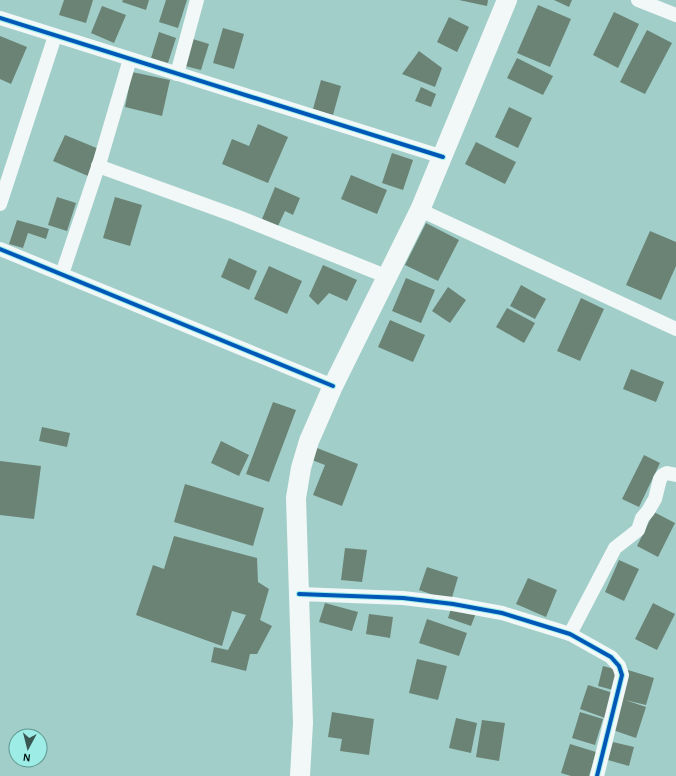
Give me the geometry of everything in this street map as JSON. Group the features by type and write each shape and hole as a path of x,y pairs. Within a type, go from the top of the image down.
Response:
{"main road":[{"path":"300,776 303,723 296,498 301,468 310,441 333,386 420,210 507,0"}],"street":[{"path":"177,74 197,0"},
{"path":"638,0 676,15"},
{"path":"0,18 443,157"},
{"path":"0,204 55,36"},
{"path":"62,274 100,161 130,59"},
{"path":"98,166 236,216 388,277"},
{"path":"420,210 676,329"},
{"path":"0,249 333,386"},
{"path":"570,634 615,548 638,530 642,518 655,499 660,479 663,475 676,475"},
{"path":"298,594 403,598 453,604 502,613 570,634 610,657 619,666 622,675 597,776"}],"building":[{"path":"64,0 93,0 86,23 59,15"},
{"path":"123,0 149,0 146,10 122,2"},
{"path":"166,0 187,0 178,28 159,22"},
{"path":"459,0 488,0 487,6"},
{"path":"554,0 572,0 569,7"},
{"path":"538,5 571,19 550,67 517,53"},
{"path":"102,6 126,15 114,43 91,33"},
{"path":"614,12 639,24 618,68 593,55"},
{"path":"449,17 469,27 457,52 437,42"},
{"path":"223,28 244,34 234,69 213,63"},
{"path":"647,30 672,43 645,94 620,82"},
{"path":"159,32 176,38 168,63 151,58"},
{"path":"0,36 27,47 11,84 0,79"},
{"path":"193,39 209,44 201,70 185,66"},
{"path":"419,51 442,68 435,87 402,74"},
{"path":"517,58 553,76 543,95 507,78"},
{"path":"132,72 170,80 162,116 125,107"},
{"path":"321,80 341,86 333,115 313,109"},
{"path":"421,87 436,94 431,107 415,101"},
{"path":"509,107 532,118 518,148 495,137"},
{"path":"258,124 288,137 268,183 222,164 232,139 249,146"},
{"path":"65,135 99,149 88,176 53,161"},
{"path":"476,142 516,162 505,184 465,164"},
{"path":"392,153 413,160 403,190 382,183"},
{"path":"351,175 387,190 377,214 341,199"},
{"path":"275,187 300,198 293,215 285,211 278,226 262,219"},
{"path":"57,197 76,203 67,231 48,225"},
{"path":"115,197 142,205 130,246 103,238"},
{"path":"17,220 49,229 46,239 28,233 23,248 9,244"},
{"path":"426,223 459,240 438,281 405,265"},
{"path":"650,231 676,242 676,266 661,300 626,285"},
{"path":"229,258 257,271 249,290 221,277"},
{"path":"323,265 357,280 347,301 329,293 318,305 309,296"},
{"path":"269,266 302,281 287,314 254,299"},
{"path":"406,278 435,290 421,323 392,311"},
{"path":"521,285 546,299 535,319 510,306"},
{"path":"448,287 466,300 450,323 432,311"},
{"path":"581,298 604,309 580,361 557,351"},
{"path":"507,308 535,323 524,343 496,327"},
{"path":"390,320 425,335 413,362 378,347"},
{"path":"631,369 664,382 656,402 623,389"},
{"path":"273,402 296,410 269,482 246,474"},
{"path":"42,427 70,433 67,447 39,441"},
{"path":"221,441 249,455 239,476 211,463"},
{"path":"317,448 358,464 342,506 313,495 325,465 312,460"},
{"path":"644,455 660,463 639,507 622,499"},
{"path":"0,461 41,466 34,519 0,515"},
{"path":"185,484 264,508 253,546 174,522"},
{"path":"654,512 675,523 658,557 637,546"},
{"path":"174,536 257,558 258,582 269,589 260,620 272,626 257,654 250,654 246,671 211,662 214,647 228,650 246,615 232,611 222,646 136,615 153,565 164,569"},
{"path":"345,548 367,550 362,582 341,580"},
{"path":"619,560 639,569 624,601 605,592"},
{"path":"427,567 458,577 451,601 419,590"},
{"path":"528,578 557,590 546,617 516,604"},
{"path":"325,603 358,612 352,631 319,622"},
{"path":"653,603 675,614 657,650 635,639"},
{"path":"452,606 478,608 471,626 448,618"},
{"path":"369,614 393,617 390,638 366,634"},
{"path":"427,619 467,633 459,656 419,643"},
{"path":"417,659 447,666 438,700 409,693"},
{"path":"603,666 618,670 613,690 598,686"},
{"path":"628,670 654,678 646,705 625,700 646,707 636,738 610,729"},
{"path":"588,685 613,693 605,718 580,709"},
{"path":"332,712 374,719 369,755 340,751 342,739 328,737"},
{"path":"580,712 603,719 595,745 572,738"},
{"path":"456,718 477,723 471,753 449,748"},
{"path":"482,720 505,723 499,761 476,757"},
{"path":"613,742 634,747 629,766 608,760"},
{"path":"570,744 596,752 589,776 571,776 561,773"}],"cycle path":[{"path":"0,18 443,157"},
{"path":"0,249 333,386"},
{"path":"299,594 403,598 453,604 502,613 570,634 611,657 619,666 622,675 597,776"}]}
